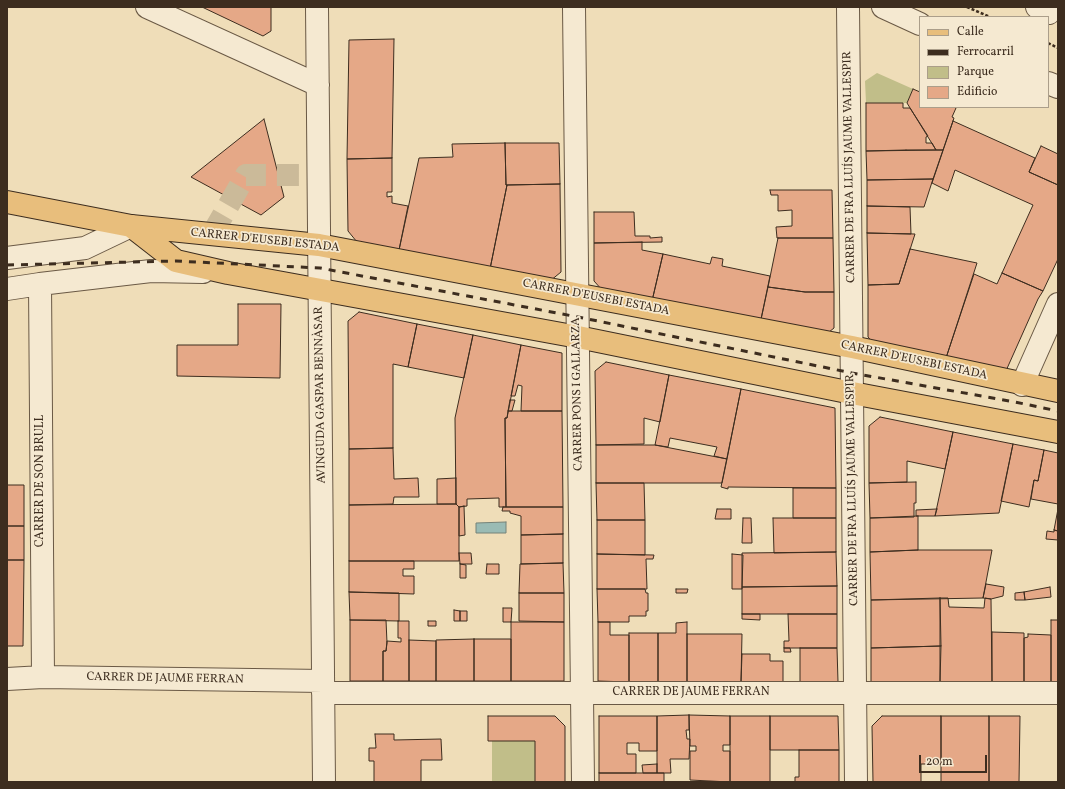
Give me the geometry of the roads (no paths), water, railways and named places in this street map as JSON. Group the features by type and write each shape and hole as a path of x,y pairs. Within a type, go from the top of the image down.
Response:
{"main road":[{"name":"CARRER D'EUSEBI ESTADA","path":"7,202 131,226 319,245 852,347 1058,392"},
{"name":"CARRER D'EUSEBI ESTADA","path":"131,226 176,261 578,337 852,393 1058,432"}],"street":[{"path":"147,7 318,85"},
{"name":"AVINGUDA GASPAR BENNÀSAR","path":"317,7 324,782"},
{"name":"CARRER PONS I GALLARZA","path":"574,7 583,782"},
{"name":"CARRER DE FRA LLUÍS JAUME VALLESPIR","path":"848,7 856,782"},
{"path":"883,7 919,24"},
{"path":"7,258 85,248 131,226"},
{"name":"CARRER D'EUSEBI ESTADA","path":"7,289 151,271 228,272"},
{"name":"CARRER DE SON BRULL","path":"40,284 43,678"},
{"path":"1022,385 1058,304"},
{"name":"CARRER DE JAUME FERRAN","path":"7,679 43,678 323,687 582,693 1058,693"}],"water":[{"path":"506,522 506,533 476,533 476,523"}],"tunnel":[{"path":"212,234 246,175 319,175"}],"railway":[{"path":"7,265 176,261 320,268 578,317 852,373 1058,411"}]}
